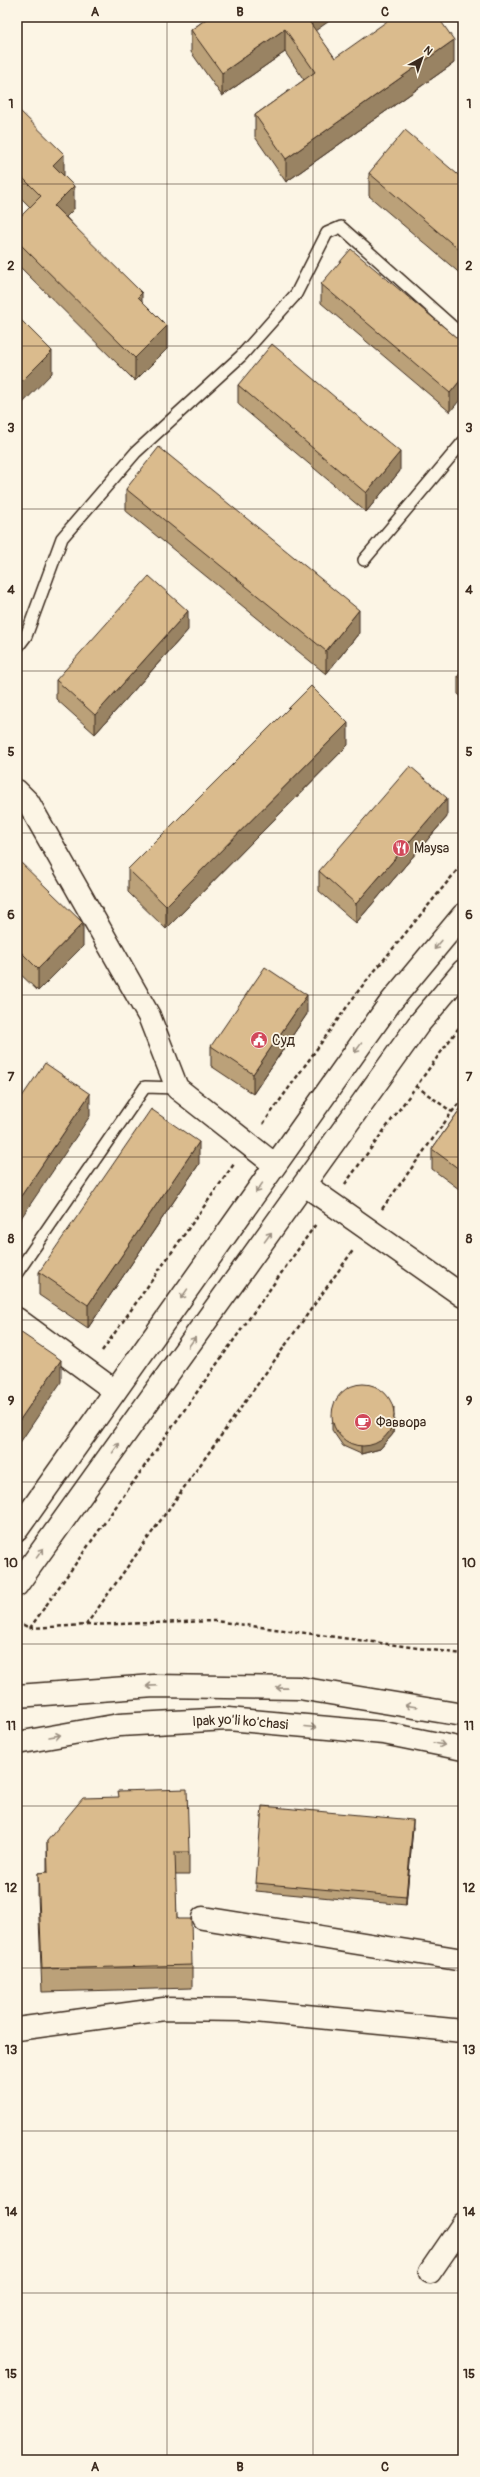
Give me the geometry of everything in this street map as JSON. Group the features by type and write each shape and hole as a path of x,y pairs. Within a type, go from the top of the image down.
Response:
{"street":[{"path":"17,791 28,802 149,1016 177,1088 275,1165"},
{"path":"17,1530 390,1003 463,915"},
{"path":"17,1585 418,1026 463,972"},
{"path":"305,1185 463,1296"},
{"path":"17,1319 115,1391"},
{"path":"17,1696 154,1686 299,1688 463,1715"},
{"name":"Ipak yo'li ko'chasi","path":"17,1743 119,1726 228,1719 384,1733 463,1749"},
{"path":"203,1918 463,1960"},
{"path":"17,2029 164,2009 244,2010 463,2031"},
{"path":"430,2272 463,2224"}],"lane":[{"path":"17,648 26,636 62,538 136,452 241,356 296,294 327,233 341,227 463,336"},
{"path":"364,560 463,442"},
{"path":"17,1273 145,1087 177,1088"}],"path":[{"path":"88,1370 358,990 463,863"},
{"path":"30,1628 331,1203 463,1022"},
{"path":"416,1086 452,1112"},
{"path":"86,1625 463,1097"},
{"path":"17,1622 30,1628 215,1621 463,1654"}],"building":[{"path":"209,17 306,17 335,58 393,17 438,17 454,40 286,159 255,115 315,72 285,29 222,73 191,30"},
{"path":"17,108 64,154 53,165 74,186 54,206 142,293 138,297 167,326 135,358 17,241 17,220 41,196 17,172"},
{"path":"405,130 463,179 463,253 369,173"},
{"path":"351,249 463,343 463,377 450,393 321,284"},
{"path":"17,316 52,351 17,386"},
{"path":"272,344 400,452 366,493 238,385"},
{"path":"159,447 359,610 326,651 126,489"},
{"path":"149,576 188,611 95,715 56,680"},
{"path":"463,670 463,680 458,676"},
{"path":"311,686 348,723 166,906 128,869"},
{"path":"410,766 447,798 356,904 319,871"},
{"path":"17,859 83,923 38,969 17,948"},
{"name":"Суд","path":"265,967 307,995 253,1074 211,1046"},
{"path":"45,1063 90,1094 17,1202 17,1104"},
{"path":"463,1105 463,1172 432,1149"},
{"path":"151,1109 199,1142 88,1305 39,1272"},
{"path":"17,1330 61,1360 17,1424"},
{"name":"Фаввора","path":"363,1384 380,1389 385,1393 389,1398 394,1415 389,1432 385,1437 380,1441 363,1446 346,1441 341,1437 337,1432 332,1415 337,1398 341,1393 346,1389"},
{"path":"187,1789 189,1852 175,1852 177,1919 191,1919 192,1965 42,1969 38,1873 48,1872 47,1841 83,1798 119,1797 118,1791"},
{"path":"262,1806 413,1820 406,1897 256,1883"}],"place":[{"name":"Maysa","path":"401,848"},
{"name":"Суд","path":"259,1040"},
{"name":"Фаввора","path":"363,1422"}]}
